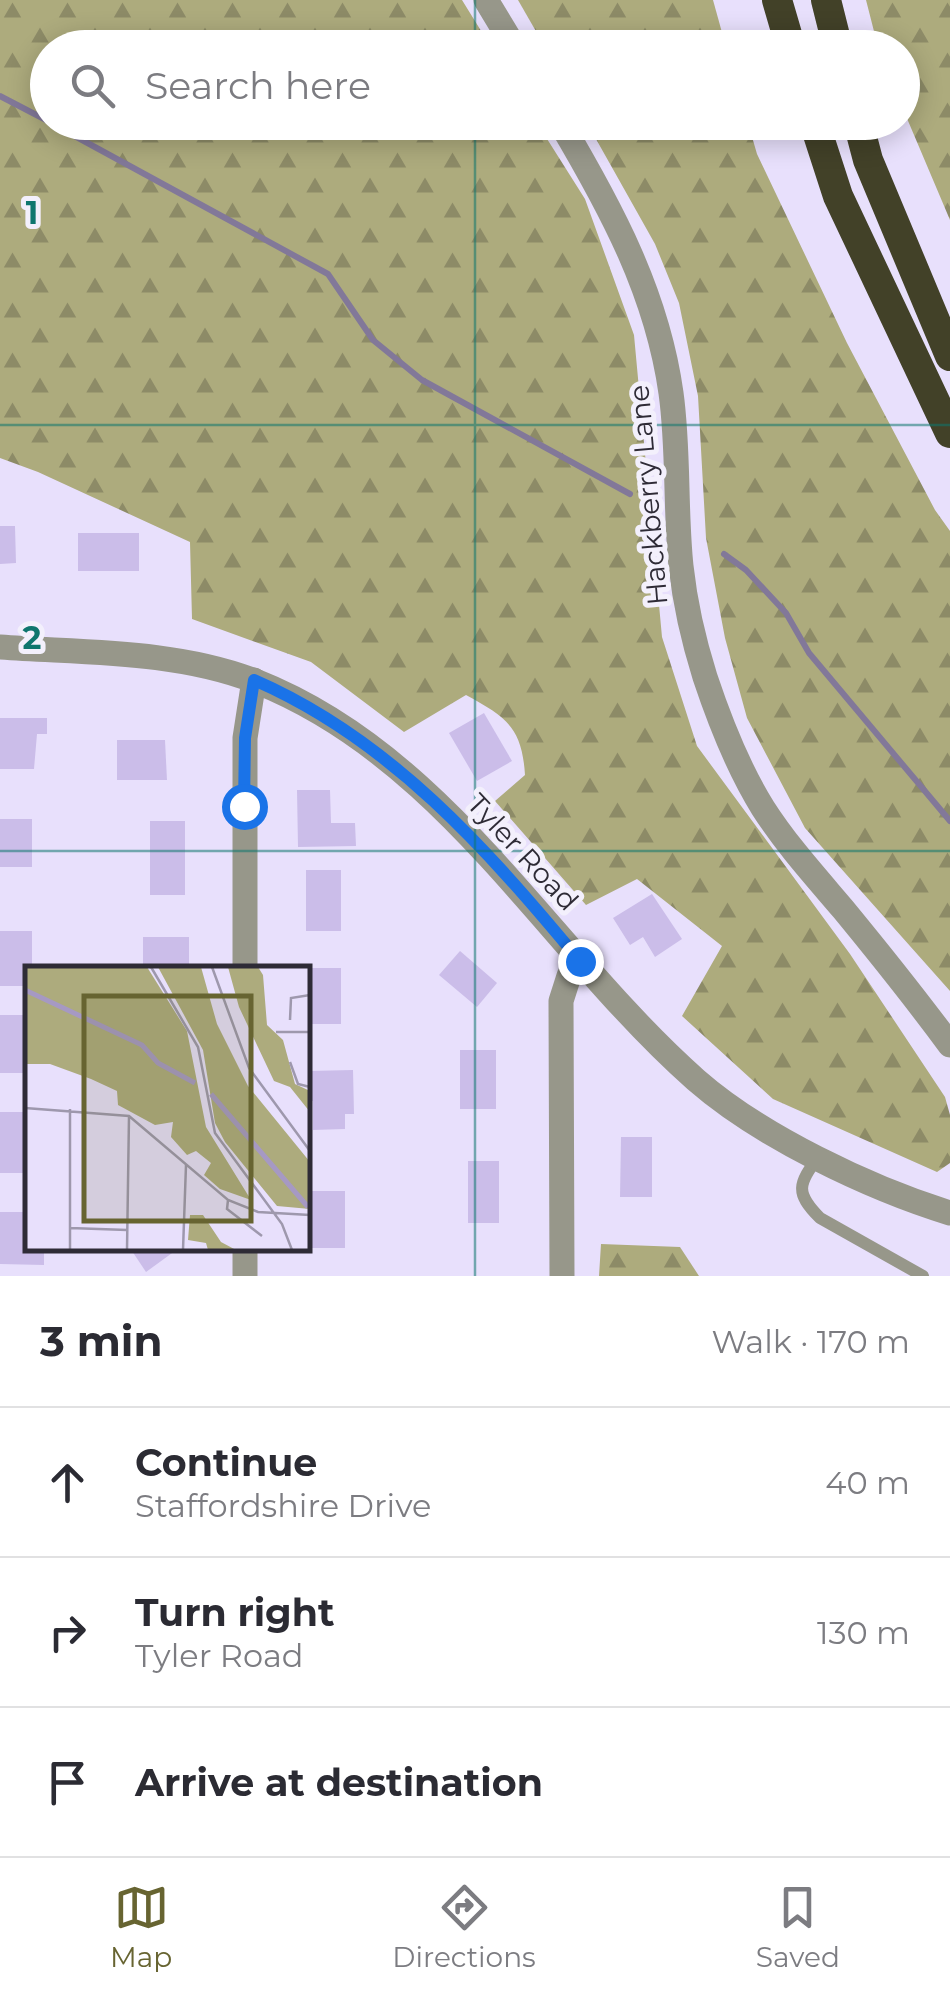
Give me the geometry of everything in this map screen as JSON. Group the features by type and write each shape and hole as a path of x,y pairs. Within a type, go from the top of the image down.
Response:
{"highway":[{"path":"777,0 785,30"},
{"path":"826,0 834,30"},
{"path":"820,140 838,196 950,433"},
{"path":"863,140 950,356"}],"street":[{"path":"486,0 504,30"},
{"name":"Hackberry Lane","path":"570,140 635,262 661,341 675,432 683,581 704,674 730,744 764,809 791,847 910,991 950,1046"},
{"name":"Tyler Road","path":"0,647 186,662 254,680 332,719 415,782 636,1022 700,1084 744,1115 818,1157 909,1200 949,1213"},
{"path":"245,966 245,738 254,680"},
{"path":"562,1276 561,1001 569,976 580,961"},
{"path":"245,1251 246,1276"}],"lane":[{"path":"818,1157 802,1180 801,1189 812,1210 923,1276"}],"green space":[{"path":"0,0 462,0 481,30 30,30 30,140 548,140 585,199 634,335 662,637 697,746 850,954 945,1097 950,1115 950,1163 937,1172 773,1099 682,1016 722,946 637,879 586,905 495,801 525,775 516,734 492,710 466,695 404,732 311,662 192,619 190,542 0,458"},
{"path":"518,0 713,0 721,30 535,30"},
{"path":"866,0 950,0 950,220 916,140 920,140 920,30 874,30"},
{"path":"597,140 753,140 847,343 935,510 950,531 950,991 805,828 747,718 725,638 706,538 698,396 679,303 655,244"},
{"path":"601,1244 680,1247 699,1276 599,1276"}],"building":[{"path":"0,526 15,526 16,563 0,564"},
{"path":"78,533 139,533 139,571 78,571"},
{"path":"484,713 512,761 477,781 449,733"},
{"path":"0,718 47,718 47,734 37,734 34,769 0,769"},
{"path":"117,740 165,740 167,780 117,780"},
{"path":"297,790 330,790 331,823 355,823 356,846 298,847"},
{"path":"0,819 32,819 32,867 0,867"},
{"path":"150,821 185,821 185,895 150,895"},
{"path":"306,870 341,870 341,931 306,931"},
{"path":"652,894 682,939 655,957 643,937 630,945 613,918"},
{"path":"0,931 32,931 32,966 25,966 25,986 0,986"},
{"path":"143,937 189,937 189,966 143,966"},
{"path":"460,951 497,983 477,1007 439,975"},
{"path":"310,968 341,968 341,1024 310,1024"},
{"path":"0,1015 23,1015 25,1073 0,1073"},
{"path":"460,1050 496,1050 496,1109 460,1109"},
{"path":"353,1070 354,1114 345,1114 345,1129 313,1130 310,1071"},
{"path":"0,1112 25,1112 25,1173 0,1173"},
{"path":"621,1137 652,1137 652,1197 620,1197"},
{"path":"468,1161 499,1161 499,1223 468,1223"},
{"path":"310,1191 345,1191 345,1248 310,1248"},
{"path":"0,1212 23,1212 25,1251 44,1251 44,1265 0,1264"},
{"path":"132,1251 175,1251 146,1272"}],"waterway":[{"path":"0,96 30,112"},
{"path":"82,140 328,274 373,340 422,380 630,494"},
{"path":"724,554 746,570 786,613 809,653 950,821"}],"route":[{"path":"244,806 245,738 254,680 332,719 415,782 580,961"}]}
